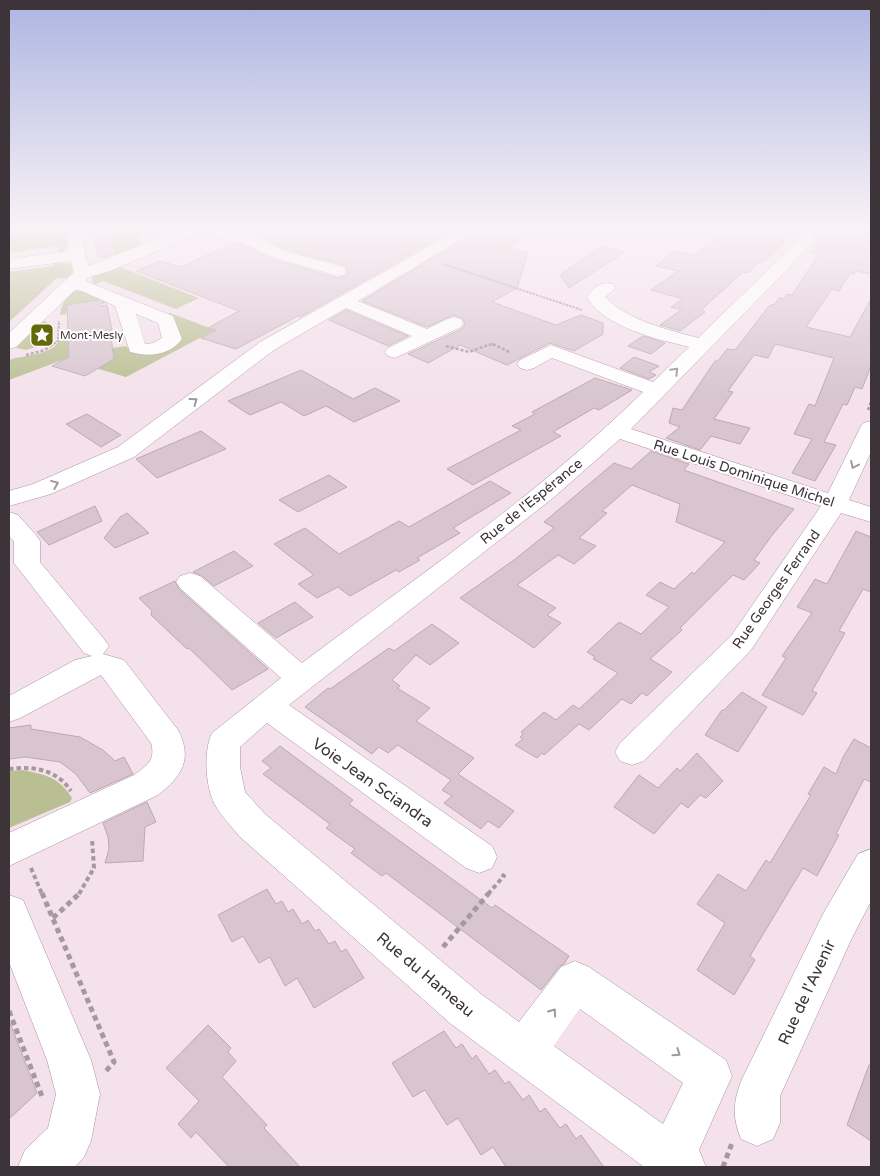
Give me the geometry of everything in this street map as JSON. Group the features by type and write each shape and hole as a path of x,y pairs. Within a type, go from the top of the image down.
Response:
{"street":[{"path":"9,343 71,285"},
{"path":"85,285 123,303"},
{"path":"9,499 70,478 126,452 267,346 372,285"},
{"name":"Rue de l'Espérance","path":"224,742 266,706 544,493 616,431 762,285"},
{"path":"607,288 598,293 596,298 610,313 625,320 701,345"},
{"path":"343,301 426,337"},
{"path":"395,352 454,323"},
{"path":"530,363 551,351 656,390"},
{"name":"Rue Georges Ferrand","path":"632,752 741,643 836,502 871,428"},
{"name":"Rue Louis Dominique Michel","path":"616,431 871,515"},
{"path":"9,520 27,541 28,564 94,646"},
{"path":"190,582 301,679"},
{"path":"9,710 86,668 102,664 113,668 166,739 170,750 170,759 158,776 146,785 19,857"},
{"name":"Voie Jean Sciandra","path":"266,706 479,857"},
{"name":"Rue du Hameau","path":"224,742 223,768 229,798 252,825 466,1009 677,1162"},
{"name":"Rue de l'Avenir","path":"743,1129 837,927 871,865"},
{"path":"9,913 69,1060 78,1094 55,1154"},
{"path":"524,1051 575,981 710,1076 677,1162"}],"path":[{"path":"507,285 588,312"},
{"path":"426,337 468,354 475,353 492,344 530,363"},
{"path":"9,769 35,768 55,772 68,784 72,793"},
{"path":"19,857 53,918 81,892 94,868 90,832"},
{"path":"422,972 504,876 479,857"},
{"path":"9,1011 44,1102"},
{"path":"723,1167 732,1143 743,1129"}],"green space":[{"path":"9,285 49,285 9,322"},
{"path":"113,285 165,285 199,298 176,309"},
{"path":"82,290 113,302 101,304 100,300 68,305 66,314 60,315 66,298 73,292"},
{"path":"170,313 215,330 126,377 65,359 9,380 9,360 48,350 59,341 62,334 68,333 68,336 71,336 86,352 126,346 132,352 177,342 165,315"},
{"path":"46,321 48,324 48,341 45,344 26,350 16,348 41,322"},
{"path":"23,770 57,781 72,798 70,802 9,828 9,771"}],"building":[{"path":"172,285 356,285 300,317 298,316 236,349 201,338 216,330 208,328 239,311"},
{"path":"389,285 518,285 517,288 492,302 556,325 581,315 603,323 603,334 574,351 550,343 507,365 460,345 428,363 408,354 462,329 465,324 463,318 453,315 427,327 362,301"},
{"path":"658,285 729,285 702,309 705,312 680,331 660,325 681,310 671,307 683,299 651,290"},
{"path":"799,285 843,285 839,291 832,289 806,327 850,337 871,299 871,366 862,389 855,387 847,405 843,404 824,442 836,445 815,481 792,473 812,439 794,434 809,404 815,406 834,358 775,344 768,358 754,355 728,391 733,392 714,419 750,428 740,444 711,436 700,450 666,438 680,427 669,423 673,408 682,410 715,361 718,361 727,349 735,350 769,306 775,304 779,298 783,299 787,294 792,295"},
{"path":"98,300 101,306 107,305 112,330 110,330 114,359 85,376 52,366 69,357 67,305"},
{"path":"346,310 408,336 388,346 329,320"},
{"path":"643,336 665,343 651,354 628,346"},
{"path":"634,357 659,366 649,372 656,375 649,379 620,368"},
{"path":"301,370 353,399 375,388 400,401 354,422 326,406 304,416 281,402 250,415 228,401"},
{"path":"595,378 632,390 599,410 594,408 553,432 561,436 473,485 447,469 521,430 512,426 535,414 532,412"},
{"path":"87,414 121,435 101,447 66,424"},
{"path":"201,431 226,449 157,478 136,459"},
{"path":"651,451 689,464 684,470 794,509 754,560 760,563 744,580 733,575 680,628 682,630 650,659 672,672 647,696 642,693 631,704 622,699 589,730 579,724 544,755 542,753 537,758 515,745 523,739 520,737 523,734 521,732 544,712 556,720 573,705 579,709 618,673 593,659 595,657 587,652 619,622 641,634 669,607 646,595 660,582 674,589 692,572 694,574 725,542 676,522 680,504 632,485 602,511 607,513 579,538 596,546 574,564 558,555 517,585 556,608 547,615 561,623 534,648 460,598 514,560 554,528 544,522 614,463 631,469"},
{"path":"329,475 347,487 298,512 279,500"},
{"path":"490,481 511,493 453,528 460,533 417,558 420,560 399,572 396,570 350,596 338,587 317,598 298,584 314,575 274,544 305,528 339,554 399,521 409,527"},
{"path":"95,506 102,521 49,545 37,532"},
{"path":"127,513 149,533 115,548 104,538 120,517"},
{"path":"856,531 871,537 871,592 863,589 839,631 845,633 812,691 817,693 803,715 762,695 786,658 782,656 812,613 797,607 815,579 827,584"},
{"path":"234,551 253,566 214,586 201,575 193,572"},
{"path":"175,581 179,589 268,669 232,690 189,648 187,649 151,615 152,611 139,598"},
{"path":"295,602 313,617 276,638 258,623"},
{"path":"432,624 459,643 430,665 416,655 392,680 400,686 397,688 430,708 416,721 474,758 458,774 514,811 499,828 488,821 481,829 444,803 452,796 442,790 451,780 398,745 388,753 379,747 372,754 305,707 328,688 330,689 389,648 394,651"},
{"path":"742,692 767,707 738,752 705,735 722,710"},
{"path":"31,725 31,729 80,737 103,750 115,761 124,757 133,774 90,793 76,774 60,762 25,757 9,759 9,728"},
{"path":"854,739 871,748 871,782 864,779 836,834 839,835 817,876 803,868 750,956 755,960 734,995 697,970 725,923 697,904 718,874 746,891 766,860 770,863 811,795 808,794 824,767 836,774 843,757"},
{"path":"280,746 353,800 349,804 492,908 495,905 569,956 564,964 560,966 541,990 386,873 382,876 351,853 355,849 326,828 330,824 263,774 271,768 262,761"},
{"path":"697,753 723,781 706,798 700,795 688,808 681,803 654,834 614,807 639,775 658,788 677,768 680,771"},
{"path":"147,802 156,822 145,827 143,861 105,863 109,849 108,837 103,823"},
{"path":"267,889 276,904 282,901 288,912 293,909 302,924 308,920 315,931 319,929 329,944 335,941 341,952 346,949 364,978 314,1008 297,978 285,986 270,957 259,963 243,936 232,942 218,915"},
{"path":"9,1024 37,1093 9,1119"},
{"path":"208,1025 231,1048 228,1052 236,1061 222,1077 267,1125 264,1128 300,1167 229,1167 196,1132 191,1138 178,1124 199,1101 166,1068"},
{"path":"444,1031 456,1048 462,1044 472,1059 476,1055 489,1074 495,1070 505,1084 509,1081 523,1100 529,1095 540,1112 545,1108 560,1128 566,1124 576,1139 581,1135 604,1167 506,1167 493,1147 481,1155 458,1118 447,1125 425,1090 413,1097 392,1063"},
{"path":"869,1065 871,1065 871,1141 847,1125"}],"place":[{"name":"Mont-Mesly","path":"42,335"}]}
